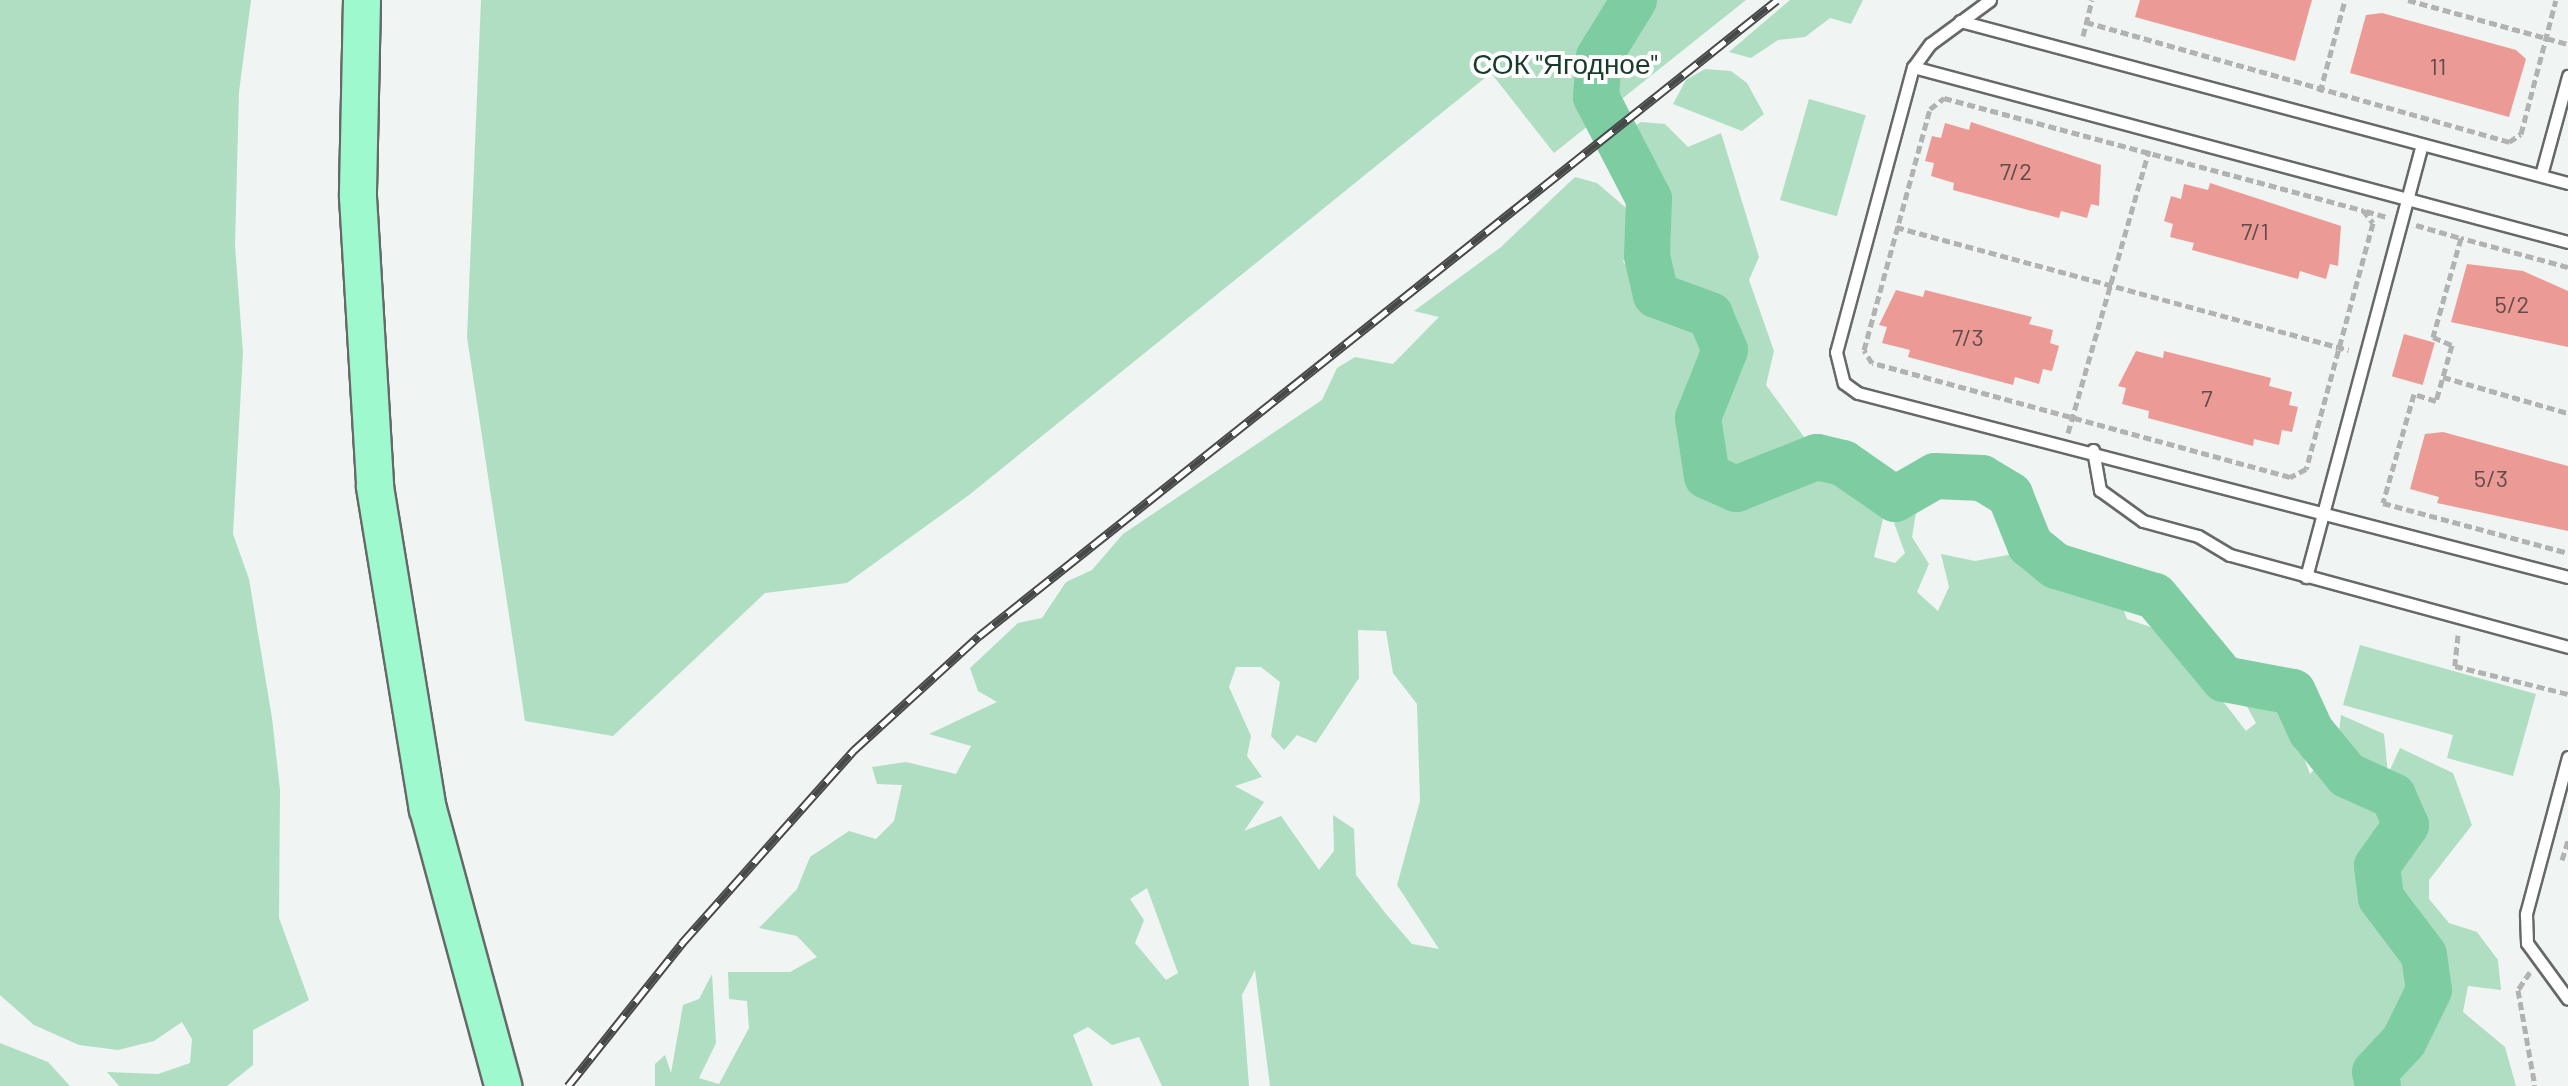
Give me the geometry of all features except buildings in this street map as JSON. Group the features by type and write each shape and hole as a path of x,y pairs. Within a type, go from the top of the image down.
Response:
{"main road":[{"path":"362,0 358,213 375,487 428,809 503,1086"}],"lane":[{"path":"1990,0 1960,21 1913,67 1836,352 1844,383 1858,393 2093,450 2568,577"},
{"path":"1960,21 2568,183"},
{"path":"1913,67 2408,196 2568,242"},
{"path":"2541,175 2568,76"},
{"path":"2306,577 2422,145"},
{"path":"2093,450 2100,490 2121,511 2306,577 2568,647"},
{"path":"2568,757 2526,914 2527,943 2568,999"},
{"path":"2555,979 2568,983"}],"path":[{"path":"2092,0 2086,22 2509,142 2521,134 2556,0"},
{"path":"2314,116 2345,0"},
{"path":"2408,0 2568,44"},
{"path":"1944,98 2363,210 2373,223 2306,469 2290,477 1872,363 1864,350 1897,227 1930,109 1944,98"},
{"path":"2065,443 2155,130"},
{"path":"1872,221 2366,354"},
{"path":"2568,267 2461,238 2433,337 2452,345 2436,401 2414,394 2383,503 2568,553"},
{"path":"2443,377 2568,413"},
{"path":"2459,618 2455,666 2568,694"},
{"path":"2560,867 2568,840"},
{"path":"2535,1086 2518,990 2536,954"}],"green space":[{"path":"0,0 251,0 239,92 235,245 243,353 233,534 249,579 272,718 280,790 279,918 309,1000 253,1030 253,1065 227,1086 119,1086 107,1072 158,1074 190,1063 192,1039 182,1022 154,1041 118,1050 79,1045 34,1025 0,995"},
{"name":"СОК \"Ягодное\"","path":"481,0 1746,0 1554,153 1491,73 969,495 847,583 765,593 613,736 525,721 467,337"},
{"path":"1790,0 1863,0 1851,24 1830,18 1805,37 1778,40 1751,58 1729,52"},
{"path":"1705,69 1731,71 1747,83 1764,114 1742,131 1673,104 1686,80"},
{"path":"1809,99 1866,115 1837,216 1780,200"},
{"path":"1641,122 1665,124 1688,147 1721,133 1759,257 1749,280 1774,351 1766,385 1826,467 1883,519 1874,557 1895,563 1905,553 1894,523 1919,494 1912,537 1929,564 1917,592 1938,611 1949,587 1941,554 1975,561 2019,553 2047,573 2080,568 2091,584 2116,589 2127,619 2171,634 2246,731 2256,723 2227,670 2250,667 2275,678 2310,774 2338,742 2341,715 2384,734 2388,774 2400,748 2453,773 2472,825 2429,880 2429,899 2449,923 2477,932 2498,960 2501,990 2468,986 2463,1012 2505,1047 2516,1086 1270,1086 1255,970 1242,995 1249,1086 1162,1086 1139,1037 1112,1045 1088,1027 1073,1035 1093,1086 655,1086 655,1064 665,1055 671,1073 683,1005 699,999 712,974 716,1043 699,1078 719,1084 749,1028 747,1001 729,999 728,972 790,972 817,957 797,936 759,928 797,889 810,857 849,831 876,839 894,821 902,785 877,784 872,767 906,762 956,774 971,746 929,734 997,702 978,691 970,668 1018,623 1042,618 1066,582 1092,570 1123,534 1322,400 1337,368 1355,357 1393,364 1439,317 1414,311 1501,247 1575,177 1597,183 1625,207 1632,235 1623,262 1640,278 1660,265 1671,237 1659,211 1626,191 1644,154 1616,160 1616,137","holes":["1358,630 1386,631 1393,673 1417,704 1420,801 1397,885 1439,949 1412,944 1386,914 1356,875 1354,829 1333,815 1334,851 1319,870 1281,816 1244,831 1264,802 1235,786 1262,777 1247,756 1251,736 1229,687 1236,667 1261,667 1280,682 1271,736 1284,750 1297,735 1316,743 1359,678","1147,888 1178,973 1166,980 1135,943 1144,920 1130,899"]},
{"path":"2360,645 2536,694 2513,776 2447,758 2453,735 2343,705"},
{"path":"0,1043 48,1062 70,1086 0,1086"}],"waterway":[{"path":"1634,0 1599,57 1596,97 1649,199 1647,256 1656,295 1710,315 1725,350 1698,418 1707,476 1736,489 1817,457 1843,463 1895,499 1935,476 1982,478 2010,495 2030,545 2056,566 2155,596 2224,679 2293,692 2311,731 2347,775 2393,796 2406,825 2377,866 2381,898 2424,955 2429,990 2404,1041 2375,1072 2378,1086"}],"railway":[{"path":"568,1086 682,943 854,750 979,636 1777,0"}]}
